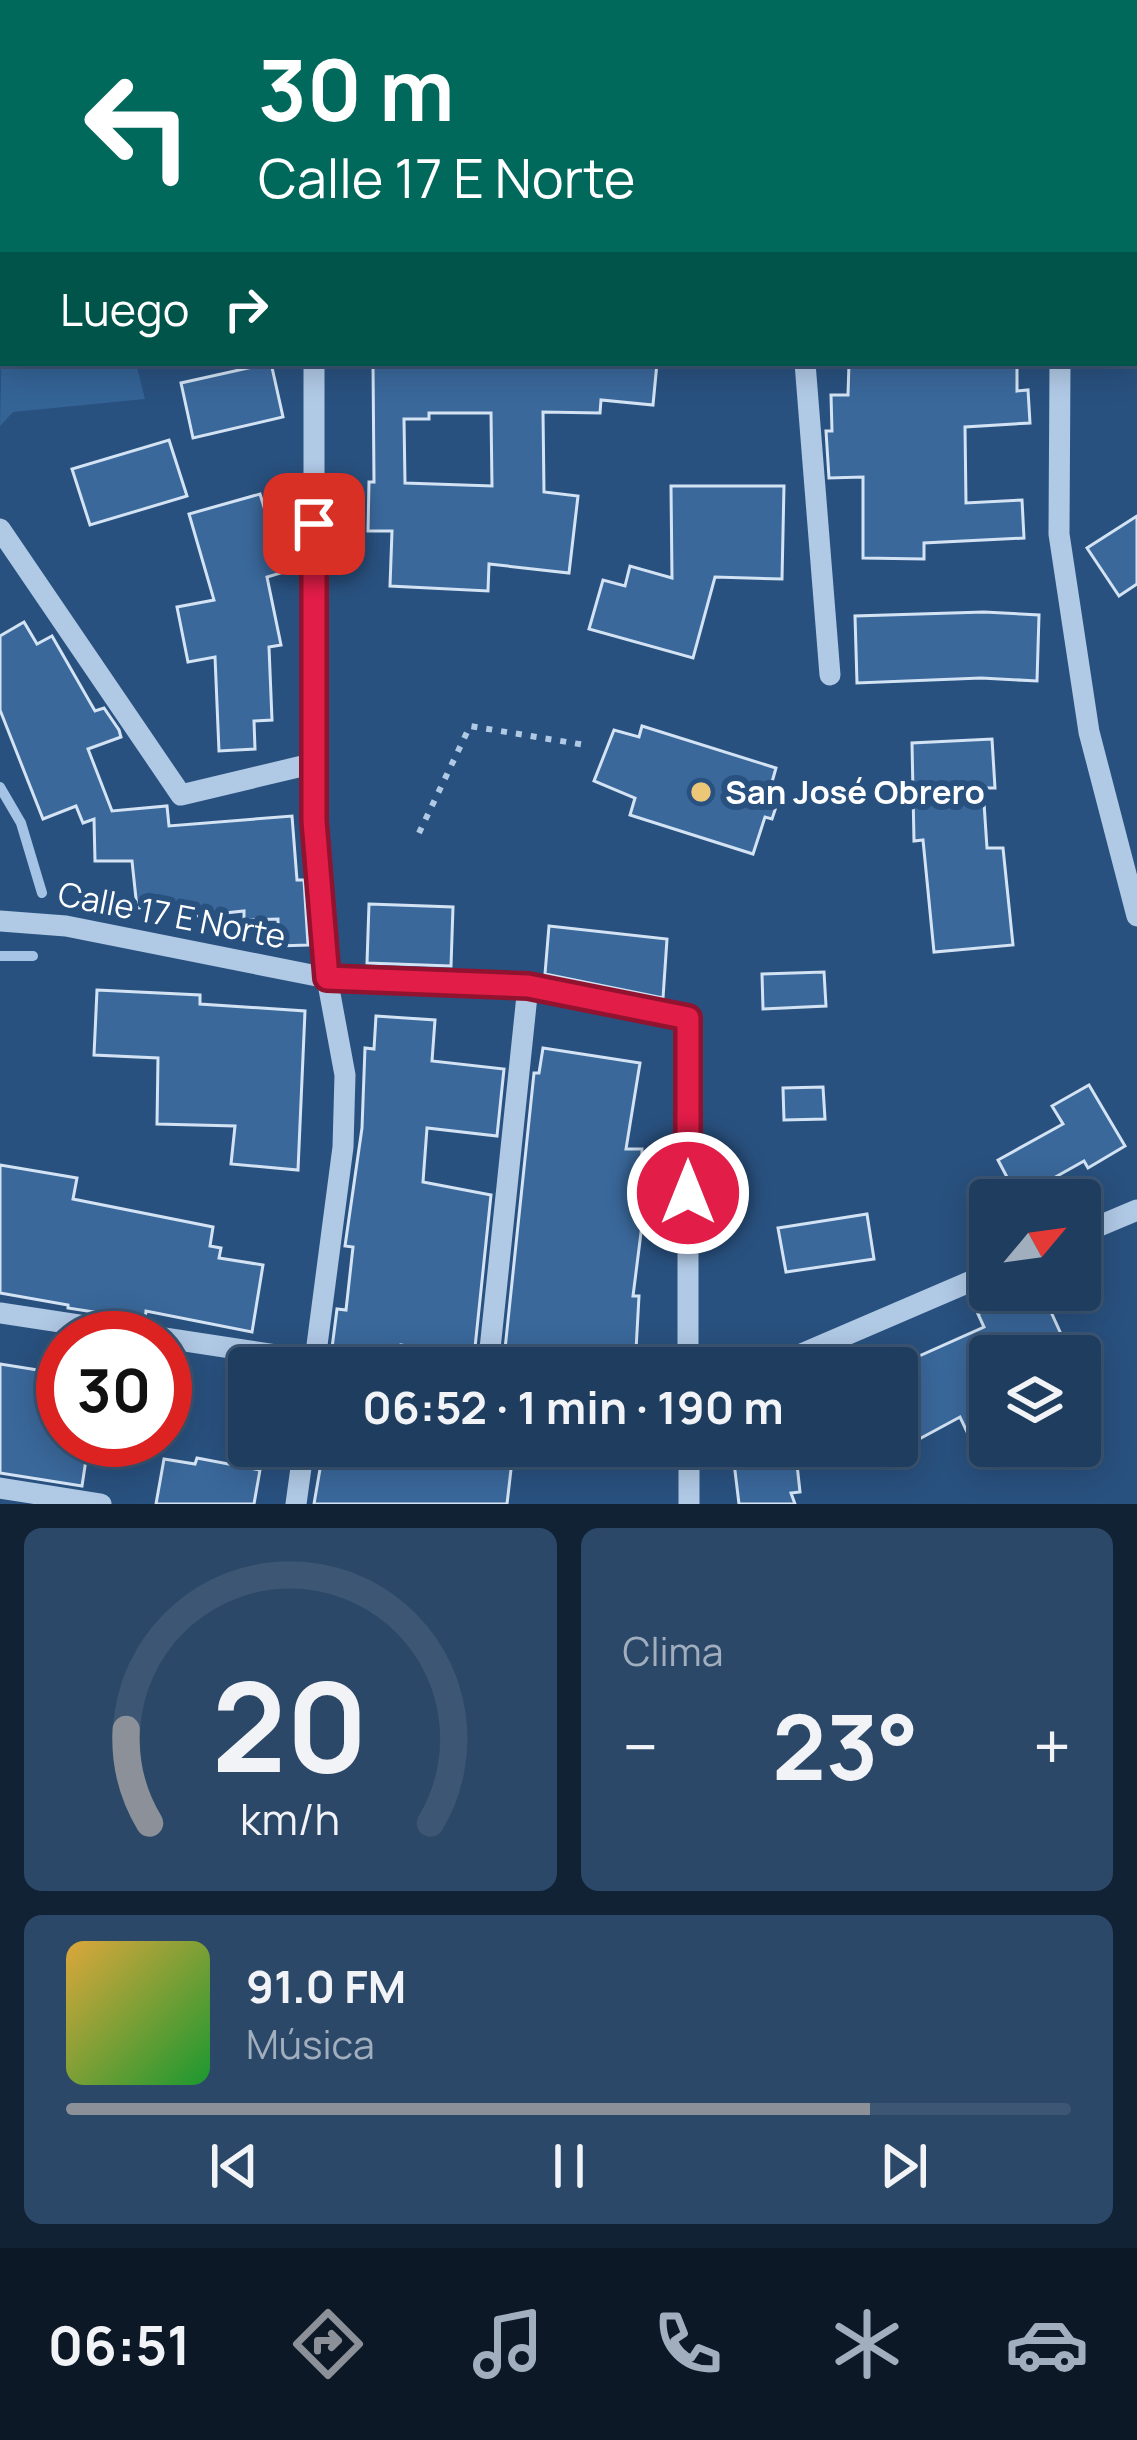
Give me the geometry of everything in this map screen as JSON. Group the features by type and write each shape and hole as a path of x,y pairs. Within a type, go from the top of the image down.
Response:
{"street":[{"path":"314,366 314,821 327,978 345,1075 344,1147 317,1347"},
{"path":"805,366 830,675"},
{"path":"1060,366 1059,534 1089,732 1137,916"},
{"path":"0,529 181,795 315,763"},
{"name":"Calle 17 E Norte","path":"0,921 66,926 327,978 528,986 688,1018 688,1347"},
{"path":"490,1347 528,986"},
{"path":"1101,1225 1137,1210"},
{"path":"818,1347 969,1282"},
{"path":"0,1312 228,1349"},
{"path":"296,1504 301,1467"},
{"path":"688,1467 689,1504"},
{"path":"0,1488 100,1504"}],"path":[{"path":"418,832 470,727 585,745"}],"shaded area":[{"path":"1,366 137,366 145,399 13,412 0,426"}],"building":[{"path":"272,366 283,417 193,438 181,383"},
{"path":"373,366 657,366 653,405 601,400 600,413 543,412 544,492 578,496 569,573 489,564 488,591 390,586 392,531 368,531 369,482 374,482","holes":["429,413 491,413 492,486 405,483 404,419 429,419"]},
{"path":"849,366 1017,366 1017,391 1028,390 1030,423 965,427 966,503 1022,500 1024,538 924,543 924,559 863,558 863,477 829,478 826,431 832,431 831,395 848,395"},
{"path":"169,440 187,496 90,525 72,469"},
{"path":"671,486 784,486 782,579 715,577 693,658 589,629 603,580 625,586 630,566 672,578"},
{"path":"260,494 284,572 267,577 281,645 269,647 272,720 254,721 255,749 219,751 215,657 188,662 177,607 214,600 189,514"},
{"path":"1137,516 1137,584 1119,596 1087,548"},
{"path":"1039,615 1037,681 981,678 857,683 855,616"},
{"path":"24,622 37,644 52,636 95,711 104,708 119,730 121,737 88,749 112,811 167,806 169,826 292,816 297,880 304,880 308,945 278,946 278,919 244,920 244,911 187,917 185,903 137,908 132,861 95,861 94,819 83,823 76,806 43,819 0,710 0,636"},
{"name":"San José Obrero","path":"642,726 776,768 772,782 783,786 772,819 765,817 753,854 630,815 635,798 594,781 614,730 639,737"},
{"path":"992,739 995,788 983,788 987,848 1003,848 1013,945 934,952 923,840 914,841 912,743"},
{"path":"369,904 453,907 451,966 367,963"},
{"path":"549,926 667,939 663,998 545,974"},
{"path":"824,972 826,1006 763,1009 762,974"},
{"path":"97,990 200,995 200,1004 305,1011 298,1170 231,1164 235,1126 157,1124 158,1058 94,1055"},
{"path":"376,1016 435,1020 432,1061 504,1069 497,1136 427,1128 423,1182 491,1195 475,1347 332,1347 337,1309 346,1310 353,1247 345,1246 362,1128 365,1048 374,1049"},
{"path":"543,1048 640,1063 626,1149 642,1149 644,1209 633,1296 639,1296 636,1347 505,1347 534,1073 539,1073"},
{"path":"1089,1085 1125,1146 1088,1168 1084,1161 1052,1179 1008,1179 998,1160 1063,1124 1052,1106"},
{"path":"823,1087 825,1119 784,1120 783,1088"},
{"path":"0,1165 77,1178 73,1199 213,1227 210,1246 221,1248 219,1258 263,1265 252,1332 192,1320 192,1311 87,1311 0,1293"},
{"path":"867,1214 874,1259 786,1272 778,1228"},
{"path":"1051,1311 1061,1335 969,1335 969,1436 960,1417 918,1440 918,1357 984,1327 978,1314"},
{"path":"0,1364 36,1370 36,1467 85,1467 82,1486 0,1473"},
{"path":"197,1458 260,1470 254,1504 156,1504 163,1467 195,1464"},
{"path":"320,1467 511,1467 507,1504 314,1504"},
{"path":"735,1467 797,1467 800,1492 791,1493 795,1504 739,1504"}],"waterway":[{"path":"0,787 21,823 42,893"},
{"path":"0,956 33,956"}],"place":[{"name":"San José Obrero","path":"701,792"}],"route":[{"path":"314,524 314,821 327,978 528,986 688,1018 688,1193"}]}
